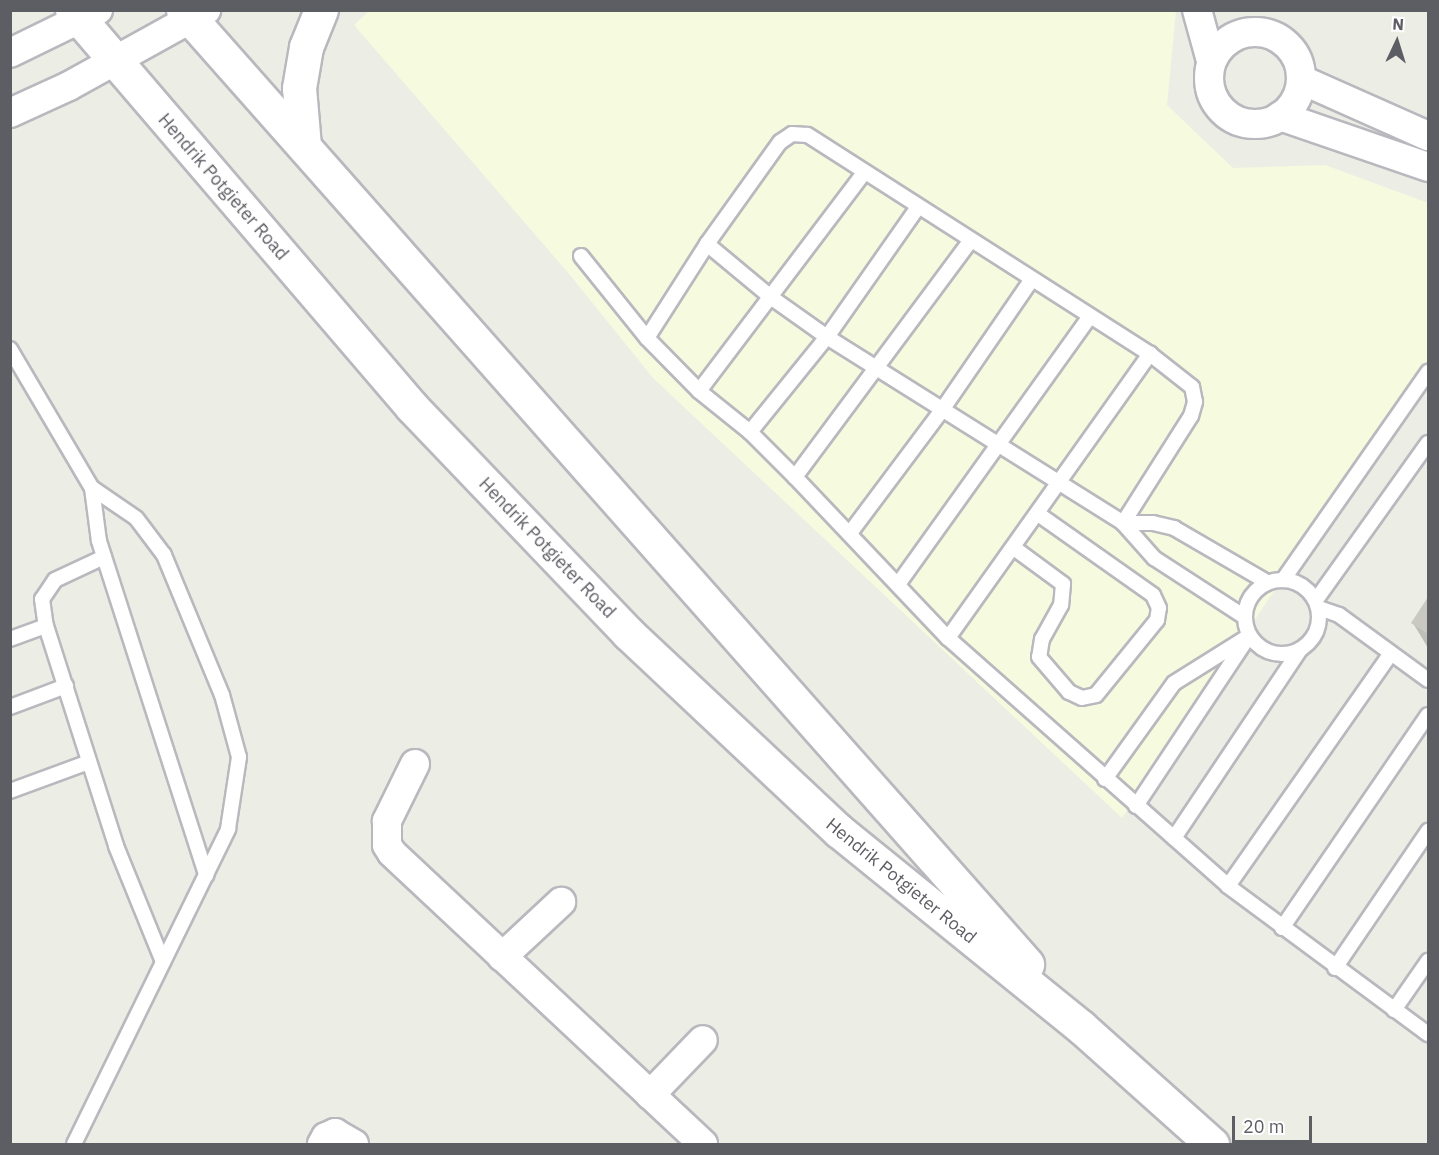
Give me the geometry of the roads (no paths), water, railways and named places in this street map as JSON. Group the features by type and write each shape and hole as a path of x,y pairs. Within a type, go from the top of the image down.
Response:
{"main road":[{"path":"303,146 299,88 306,47 321,10"},
{"name":"Hendrik Potgieter Road","path":"83,13 115,62 412,407 628,633 839,831 1081,1027 1212,1144"},
{"name":"Hendrik Potgieter Road","path":"193,14 303,146 775,682 956,881 1081,1027"}],"street":[{"path":"1197,10 1211,61 1210,90 1225,114 1252,124 1280,116 1291,107 1302,80 1297,59 1284,42 1257,31 1238,10"},
{"path":"10,53 83,13"},
{"path":"10,113 115,62 193,14"},
{"path":"1211,61 1230,39 1257,31"},
{"path":"1302,80 1428,136"},
{"path":"1280,116 1428,167"},
{"path":"415,764 387,821 387,845 392,853 703,1144"},
{"path":"502,957 561,902"},
{"path":"650,1095 703,1040"},
{"path":"322,1144 326,1137 335,1133 354,1144"}],"lane":[{"path":"647,338 707,244 780,142 792,134 807,135 970,242 1150,354 1192,387 1195,402 1191,416 1124,523"},
{"path":"699,391 772,298 864,173"},
{"path":"750,432 827,337 918,207"},
{"path":"795,477 970,242"},
{"path":"707,244 772,298 827,337 1124,523 1154,558 1245,617"},
{"path":"581,256 647,338 699,391 750,432 850,532 948,638 1228,886 1335,968 1428,1034"},
{"path":"850,532 942,410 1032,279"},
{"path":"899,583 1090,316"},
{"path":"10,349 92,488 104,557 206,875"},
{"path":"948,638 1060,484 1150,354"},
{"path":"1283,580 1428,372"},
{"path":"1174,838 1300,650 1314,637 1318,604 1428,443"},
{"path":"74,1144 228,829 237,788 239,757 222,695 192,615 164,555 136,518 92,488"},
{"path":"1014,548 1063,584 1061,605 1042,639 1039,657 1069,692 1082,698 1096,696 1157,620 1159,608 1154,595 1038,514"},
{"path":"1124,523 1153,523 1174,528 1265,581 1283,580 1302,586 1318,604 1339,615 1428,680"},
{"path":"104,557 55,580 42,599 46,626 116,846 163,962"},
{"path":"1265,581 1250,598 1245,617 1249,636 1263,649 1281,655 1300,650"},
{"path":"10,639 46,626"},
{"path":"1105,779 1174,683 1249,636"},
{"path":"1136,806 1249,636"},
{"path":"1228,886 1391,653"},
{"path":"10,707 66,686"},
{"path":"1282,928 1428,715"},
{"path":"10,791 89,762"},
{"path":"1335,968 1428,831"},
{"path":"1394,1011 1428,961"}]}
